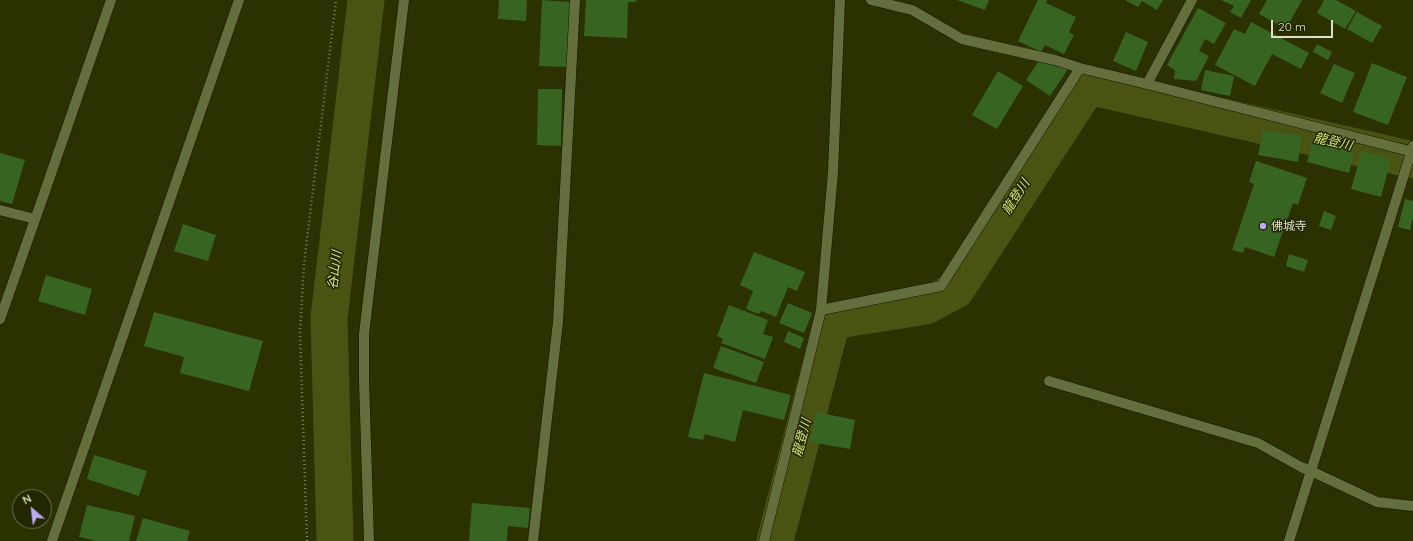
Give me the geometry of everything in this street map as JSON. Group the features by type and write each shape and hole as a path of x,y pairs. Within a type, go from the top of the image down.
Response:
{"street":[{"path":"0,319 111,0"},
{"path":"52,541 239,0"},
{"path":"368,541 364,334 404,0"},
{"path":"533,541 558,322 575,0"},
{"path":"764,541 821,310 833,172 840,0"},
{"path":"871,0 912,10 962,39 1054,60 1080,68 1412,150 1289,541"},
{"path":"1147,84 1192,0"},
{"path":"821,310 940,286 1080,68"},
{"path":"0,210 35,219"},
{"path":"1049,381 1258,443 1301,467 1377,502 1413,506"}],"path":[{"path":"307,541 301,326 304,264 336,0"}],"building":[{"path":"499,0 527,0 526,21 498,19"},
{"path":"542,0 571,2 567,67 539,66"},
{"path":"586,0 637,0 636,2 628,2 627,38 584,36"},
{"path":"957,0 989,0 985,10"},
{"path":"1038,0 1047,0 1046,3 1076,17 1069,32 1074,35 1064,54 1045,45 1041,52 1018,41"},
{"path":"1125,0 1163,0 1157,10 1142,1 1138,7"},
{"path":"1221,0 1251,0 1241,18 1230,12 1234,6"},
{"path":"1267,0 1302,0 1286,29 1259,14"},
{"path":"1324,0 1336,0 1356,11 1345,29 1317,13"},
{"path":"1198,8 1226,23 1214,44 1205,39 1199,51 1209,56 1196,81 1174,79 1175,70 1167,65"},
{"path":"1357,12 1382,26 1372,43 1347,29"},
{"path":"1251,22 1309,53 1301,69 1272,54 1255,86 1215,65 1234,29 1245,34"},
{"path":"1126,32 1148,42 1136,71 1113,61"},
{"path":"1317,44 1332,52 1328,60 1313,52"},
{"path":"1038,62 1068,69 1050,96 1026,80"},
{"path":"1372,63 1407,77 1388,125 1353,112"},
{"path":"1334,64 1355,73 1342,103 1320,93"},
{"path":"1205,70 1234,76 1230,96 1201,90"},
{"path":"998,71 1023,86 997,129 972,115"},
{"path":"538,89 562,89 561,146 537,145"},
{"path":"1263,130 1302,136 1298,162 1258,155"},
{"path":"1313,141 1354,152 1349,173 1307,162"},
{"path":"1362,151 1391,159 1381,197 1351,189"},
{"path":"0,153 25,160 12,204 0,201"},
{"name":"佛城寺","path":"1256,161 1307,178 1298,205 1293,203 1274,257 1245,247 1243,253 1232,250 1254,184 1249,182"},
{"path":"1405,199 1413,201 1413,220 1410,230 1398,227"},
{"path":"1324,211 1336,216 1331,230 1319,226"},
{"path":"183,224 216,235 208,261 174,251"},
{"path":"754,252 805,272 797,291 788,287 776,317 761,311 759,314 746,309 753,291 740,285"},
{"path":"1289,254 1308,260 1304,272 1286,266"},
{"path":"46,275 92,289 85,315 38,301"},
{"path":"788,303 812,313 804,333 779,323"},
{"path":"729,305 768,320 763,334 773,337 765,359 721,343 723,339 717,336"},
{"path":"154,312 263,341 249,391 180,373 184,357 144,346"},
{"path":"788,331 804,338 800,349 784,342"},
{"path":"721,346 764,362 756,383 713,368"},
{"path":"704,373 791,395 784,420 743,410 735,442 705,434 703,440 688,437"},
{"path":"816,412 855,420 850,449 810,442"},
{"path":"94,455 147,471 139,496 87,479"},
{"path":"472,503 530,508 528,528 508,526 507,541 469,541"},
{"path":"87,505 135,516 129,541 97,541 79,537"},
{"path":"143,518 190,531 187,541 136,541"}],"waterway":[{"name":"谷山川","path":"335,541 329,318 366,0"},
{"name":"龍登川","path":"775,541 832,321 926,306 956,290 1088,86 1413,160"}],"place":[{"name":"佛城寺","path":"1263,226"}]}
